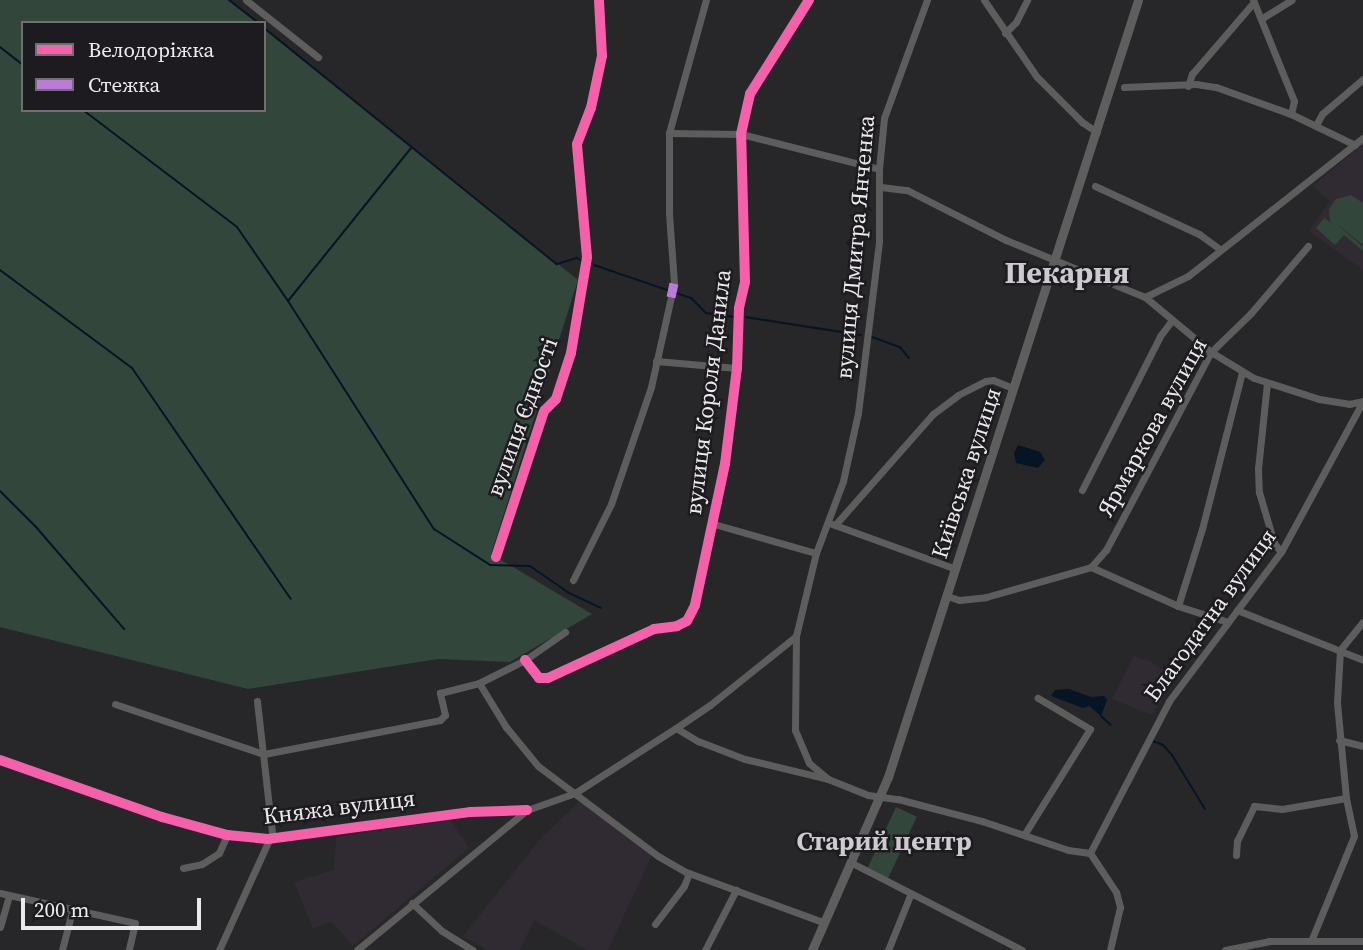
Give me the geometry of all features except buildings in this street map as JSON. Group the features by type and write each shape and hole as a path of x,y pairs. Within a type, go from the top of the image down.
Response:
{"main road":[{"name":"Київська вулиця","path":"812,950 880,797 1138,0"}],"street":[{"path":"246,0 318,57"},
{"name":"вулиця Єдності","path":"496,557 544,411 556,399 571,353 587,257 578,144 591,108 602,56 599,0"},
{"path":"674,283 668,213 669,133 706,0"},
{"name":"вулиця Короля Данила","path":"525,660 540,678 548,678 654,629 677,626 687,621 695,605 714,524 737,368 738,309 745,282 741,134 750,93 809,0"},
{"name":"вулиця Дмитра Янченка","path":"828,779 809,763 796,730 796,636 816,553 831,524 843,481 858,413 880,241 879,169 884,118 890,94 927,0"},
{"path":"984,0 1037,77 1082,122 1097,132"},
{"path":"1005,33 1016,22 1027,0"},
{"path":"1261,19 1292,0"},
{"path":"1188,86 1192,74 1254,1 1294,101 1291,114"},
{"path":"1316,125 1322,114 1363,79"},
{"path":"1124,87 1216,87 1291,114 1355,145"},
{"path":"669,133 741,134 879,169"},
{"path":"1145,297 1188,276 1363,138"},
{"path":"1096,186 1199,234 1220,249"},
{"path":"881,187 907,190 935,207 1053,260 1145,297 1211,352 1242,372 1267,383 1333,402 1349,404 1363,401"},
{"name":"Ярмаркова вулиця","path":"1091,567 1106,550 1211,352 1251,313 1308,246"},
{"path":"573,580 611,504 650,387 671,297"},
{"path":"1082,490 1160,336 1172,320"},
{"path":"656,361 737,368"},
{"path":"1178,606 1202,529 1242,372"},
{"path":"956,569 831,524 933,414 958,395 993,380 1013,388"},
{"path":"1267,383 1258,468 1259,492 1274,543 1281,552"},
{"name":"Благодатна вулиця","path":"1090,853 1168,701 1281,552 1363,401"},
{"path":"714,524 816,553"},
{"path":"947,596 959,600 986,597 1091,567 1178,606 1227,622"},
{"path":"1237,610 1363,660"},
{"path":"1311,941 1354,836 1346,797 1336,707 1340,650 1363,622"},
{"path":"115,704 264,754 440,720 445,715 440,693 479,683 525,660 565,632"},
{"path":"356,950 527,810 575,793 677,728 796,636"},
{"path":"479,683 506,727 538,766 658,856 689,873 825,923"},
{"path":"1024,835 1090,729 1038,698"},
{"path":"219,950 272,833 257,701"},
{"path":"677,728 718,749 828,779 868,795 970,817 1068,850 1090,853 1116,892 1120,907 1110,950"},
{"path":"1339,740 1363,746"},
{"path":"792,771 803,764 804,751"},
{"name":"Княжа вулиця","path":"0,760 162,817 227,835 268,839 471,812 527,810"},
{"path":"1236,855 1237,841 1254,806 1282,808 1346,797"},
{"path":"183,869 202,864 219,853 227,835"},
{"path":"1354,836 1363,839"},
{"path":"852,863 1022,950"},
{"path":"655,925 684,886 689,873"},
{"path":"705,950 736,890"},
{"path":"888,950 911,893"},
{"path":"0,927 4,894 135,923 128,950"},
{"path":"411,903 442,931 472,950"},
{"path":"62,950 72,911"},
{"path":"1225,950 1270,942 1363,941"}],"shaded area":[{"path":"1363,144 1363,270 1309,231 1330,201 1313,186"},
{"path":"1134,656 1150,661 1176,679 1152,715 1112,699"},
{"path":"580,801 652,855 608,950 587,950 534,920 520,950 488,950 463,936 541,838"},
{"path":"450,820 469,848 353,946 331,921 313,929 294,882 334,870 336,837"}],"green space":[{"path":"0,0 229,0 255,21 21,21 21,112 266,112 266,30 578,280 491,554 592,614 510,662 438,659 248,689 0,627"},
{"path":"1351,195 1363,203 1363,245 1336,223 1363,247 1363,251 1344,235 1335,245 1316,228 1324,218 1330,222 1329,209 1336,199"},
{"path":"896,807 917,817 888,878 867,869"}],"water":[{"path":"1018,445 1040,452 1045,460 1038,468 1016,463 1014,453"},
{"path":"1069,689 1091,697 1104,696 1107,700 1101,716 1089,706 1083,708 1051,696 1055,690"}],"waterway":[{"path":"229,0 255,21"},
{"path":"266,30 557,264 577,258 584,262"},
{"path":"0,47 21,63"},
{"path":"86,112 237,227 288,301 434,529 490,565 530,566 569,593 601,608"},
{"path":"288,301 411,148"},
{"path":"588,263 691,298 706,313 735,317"},
{"path":"0,270 132,368 291,599"},
{"path":"745,317 861,335"},
{"path":"872,337 900,347 909,358"},
{"path":"0,491 36,527 124,629"},
{"path":"1101,716 1111,725"},
{"path":"1150,740 1163,745 1172,755 1205,809"}],"marked path":[{"path":"671,297 674,283"}],"cycle path":[{"path":"496,557 544,411 556,399 571,353 587,257 577,144 591,108 602,56 599,0"},
{"path":"525,660 539,678 548,678 654,629 677,626 687,621 695,605 725,464 737,368 739,308 745,282 741,134 750,94 809,0"},
{"path":"0,760 162,817 227,835 268,839 471,812 527,810"}],"district":[{"name":"Пекарня","path":"1067,273"},
{"name":"Старий центр","path":"884,842"}]}
